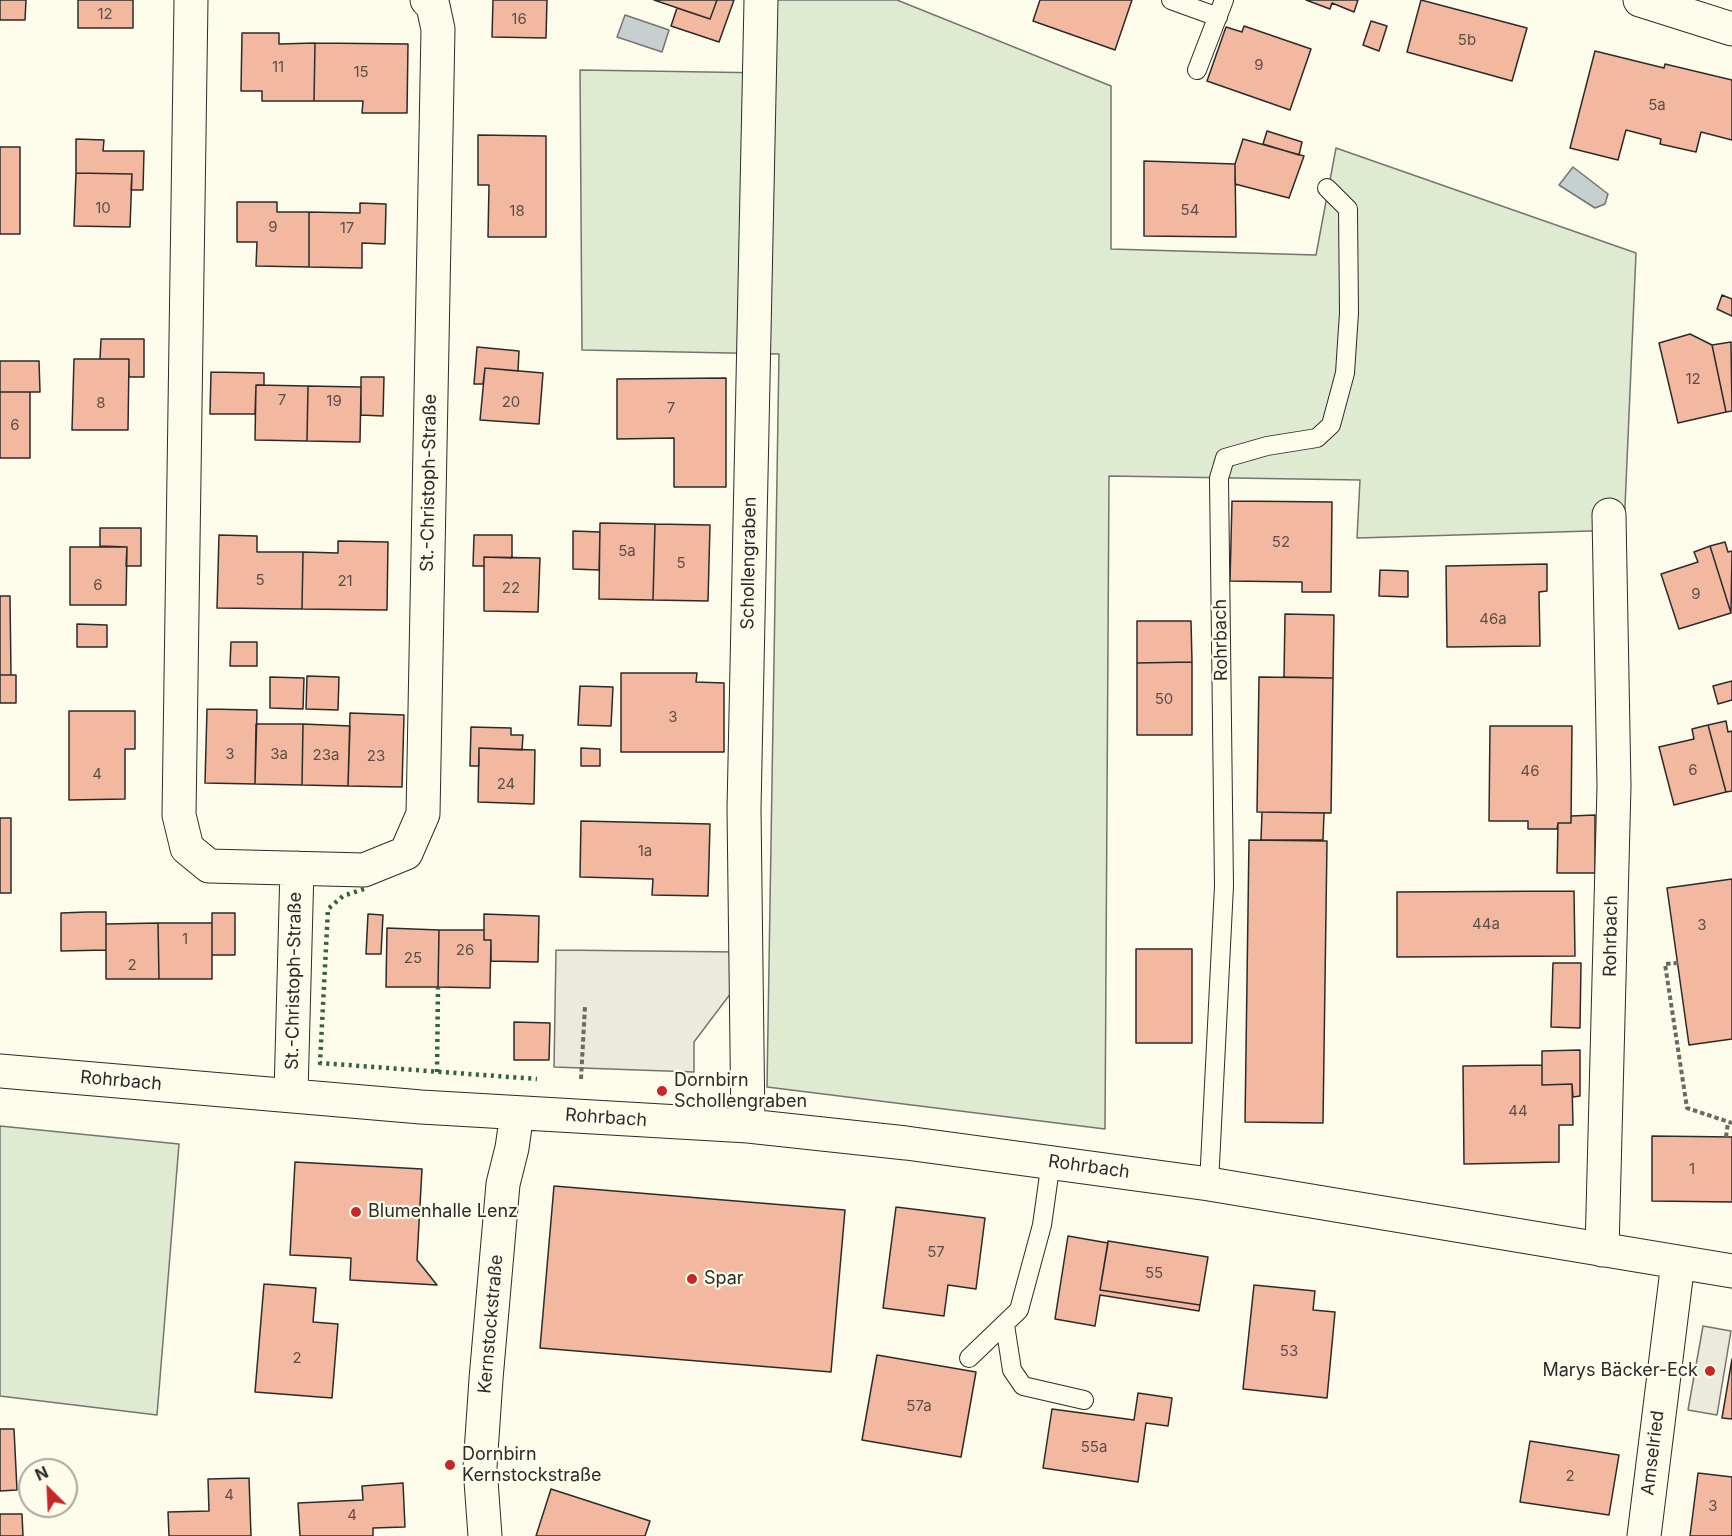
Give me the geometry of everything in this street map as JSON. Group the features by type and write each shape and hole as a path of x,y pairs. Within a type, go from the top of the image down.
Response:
{"street":[{"name":"St.-Christoph-Straße","path":"191,0 179,815 187,848 209,866 364,870 406,853 423,814 438,29 433,6 427,0"},
{"name":"Schollengraben","path":"748,1126 744,809 761,0"},
{"path":"1640,0 1732,29"},
{"name":"Rohrbach","path":"1602,1250 1614,786 1609,514"},
{"name":"St.-Christoph-Straße","path":"291,1094 297,868"},
{"name":"Rohrbach","path":"0,1071 291,1094 421,1107 748,1126 1051,1161 1209,1184 1732,1271"},
{"name":"Kernstockstraße","path":"485,1536 480,1467 486,1379 503,1184 512,1148 517,1113"},
{"name":"Amselried","path":"1644,1536 1678,1263"}],"lane":[{"path":"1171,0 1221,8 1197,70"},
{"name":"Rohrbach","path":"1209,1184 1224,886 1219,478 1225,458 1267,446 1317,438 1331,425 1345,373 1349,313 1348,209 1327,188"},
{"path":"969,1358 1020,1310 1042,1225 1051,1161"},
{"path":"1005,1325 1012,1370 1023,1386 1084,1400"}],"path":[{"path":"1678,963 1665,964 1688,1108 1730,1123 1725,1137"},
{"path":"579,1116 585,1006"}],"green space":[{"path":"772,0 897,0 1111,86 1111,249 1316,255 1336,148 1636,253 1624,530 1357,538 1360,480 1109,476 1105,1129 767,1087 779,354 582,350 580,70 769,73"},
{"path":"0,1126 179,1144 157,1415 0,1396"}],"shaded area":[{"path":"625,15 669,30 662,52 617,37"},
{"path":"1573,167 1608,194 1605,204 1595,208 1559,185"},
{"path":"556,950 737,952 737,985 694,1042 694,1072 554,1067"},
{"name":"Marys Bäcker-Eck","path":"1703,1326 1731,1331 1717,1415 1688,1410"}],"building":[{"path":"0,0 26,0 25,20 0,20"},
{"path":"78,0 133,0 133,28 78,28"},
{"path":"493,0 547,0 546,38 492,37"},
{"path":"654,0 717,0 710,19"},
{"path":"717,0 734,0 719,42 671,26 677,8 710,19"},
{"path":"1040,0 1132,0 1115,50 1033,21"},
{"path":"1306,0 1358,0 1354,12 1332,3 1330,9"},
{"path":"1421,0 1527,28 1512,81 1407,52"},
{"path":"1371,21 1387,26 1379,51 1363,45"},
{"path":"1244,26 1311,49 1290,110 1207,81 1226,27 1242,32"},
{"path":"242,33 279,33 279,44 315,43 314,101 262,101 262,91 241,91"},
{"path":"315,43 408,44 407,113 362,113 363,101 314,101"},
{"path":"1595,51 1664,68 1665,64 1732,80 1732,140 1701,132 1696,152 1660,144 1661,139 1626,130 1618,160 1570,148"},
{"path":"1267,131 1302,142 1299,155 1263,144"},
{"path":"478,135 546,136 546,237 488,237 489,185 478,185"},
{"path":"76,139 104,140 103,151 144,151 143,190 131,190 132,174 76,173"},
{"path":"1243,139 1304,156 1289,198 1235,184 1235,164"},
{"path":"0,147 20,147 20,234 0,234"},
{"path":"1144,161 1235,164 1236,237 1144,236"},
{"path":"76,173 132,174 130,227 74,226"},
{"path":"237,202 277,202 277,212 309,212 309,267 256,266 257,242 237,242"},
{"path":"360,203 386,204 385,244 362,243 362,268 309,267 309,212 360,213"},
{"path":"1722,295 1732,299 1732,316 1717,309"},
{"path":"1690,334 1712,345 1726,412 1678,423 1659,343"},
{"path":"101,339 144,339 144,377 129,377 129,359 100,359"},
{"path":"1731,342 1732,411 1726,412 1712,345"},
{"path":"477,347 519,351 518,371 485,368 483,384 474,384"},
{"path":"74,359 129,359 128,430 72,430"},
{"path":"0,361 39,361 40,392 0,392"},
{"path":"485,368 543,373 539,424 480,420"},
{"path":"211,372 264,373 264,385 256,385 255,414 210,414"},
{"path":"361,377 384,377 383,416 361,415"},
{"path":"726,378 726,487 674,487 674,438 617,439 617,379"},
{"path":"256,385 308,386 307,441 255,440"},
{"path":"308,386 361,387 360,442 307,441"},
{"path":"0,392 30,392 30,458 0,458"},
{"path":"1232,501 1332,502 1331,592 1302,592 1302,582 1230,581"},
{"path":"600,523 655,524 653,600 599,599"},
{"path":"655,524 710,525 708,601 653,600"},
{"path":"100,528 141,528 141,566 126,566 127,547 100,546"},
{"path":"573,531 600,532 599,570 573,569"},
{"path":"219,535 257,536 257,552 303,552 302,609 217,608"},
{"path":"474,535 512,535 512,558 484,557 484,566 473,566"},
{"path":"338,541 388,542 387,610 302,609 303,552 338,553"},
{"path":"1725,542 1728,552 1732,551 1731,613 1710,546"},
{"path":"1710,546 1731,613 1679,629 1661,574 1698,562 1694,552"},
{"path":"70,547 127,547 126,605 70,605"},
{"path":"484,557 540,558 538,612 484,611"},
{"path":"1547,564 1547,591 1539,592 1540,646 1447,647 1446,566"},
{"path":"1380,570 1408,571 1408,597 1379,596"},
{"path":"0,596 10,596 11,675 0,675"},
{"path":"1285,614 1334,615 1333,678 1284,677"},
{"path":"1137,621 1191,621 1192,662 1137,663"},
{"path":"77,624 107,625 107,647 77,647"},
{"path":"231,642 257,642 257,666 230,666"},
{"path":"1192,662 1192,735 1137,735 1137,663"},
{"path":"621,673 697,673 696,682 724,683 724,752 621,752"},
{"path":"0,675 16,675 16,703 0,703"},
{"path":"307,676 339,677 338,710 306,709"},
{"path":"270,677 304,678 303,709 270,708"},
{"path":"1259,677 1333,678 1331,813 1257,812"},
{"path":"1732,681 1732,700 1718,704 1713,686"},
{"path":"580,686 613,687 611,726 578,725"},
{"path":"207,709 257,710 255,784 205,783"},
{"path":"69,711 135,711 135,749 125,749 125,799 69,800"},
{"path":"350,713 404,715 402,787 348,786"},
{"path":"1726,721 1728,732 1732,731 1732,791 1726,792 1708,725"},
{"path":"256,724 303,724 302,785 255,784"},
{"path":"303,724 350,726 348,786 302,785"},
{"path":"1708,725 1726,792 1674,805 1659,747 1694,739 1692,729"},
{"path":"1490,726 1572,726 1571,823 1558,823 1557,829 1528,829 1528,821 1489,821"},
{"path":"471,727 511,728 511,735 523,735 522,750 479,748 479,766 470,766"},
{"path":"479,748 535,750 534,804 478,802"},
{"path":"581,748 600,749 600,766 581,766"},
{"path":"1262,812 1324,813 1323,840 1261,840"},
{"path":"1595,815 1595,873 1557,873 1558,823 1571,823 1571,816"},
{"path":"0,818 11,818 11,893 0,893"},
{"path":"581,821 710,824 708,896 652,895 653,879 580,877"},
{"path":"1249,840 1327,841 1323,1123 1245,1122"},
{"path":"1732,879 1732,1039 1689,1045 1667,888"},
{"path":"1574,891 1575,956 1397,957 1397,892"},
{"path":"106,912 106,950 61,951 61,913"},
{"path":"212,913 235,913 235,955 212,955"},
{"path":"368,914 383,915 381,954 366,954"},
{"path":"484,914 539,916 538,962 491,961 491,940 484,940"},
{"path":"158,923 159,979 106,979 106,924"},
{"path":"158,923 212,923 212,979 159,979"},
{"path":"387,928 439,930 438,987 386,987"},
{"path":"439,930 484,930 484,940 491,940 490,988 438,987"},
{"path":"1136,949 1192,949 1192,1043 1136,1043"},
{"path":"1553,963 1581,963 1580,1028 1551,1027"},
{"path":"514,1022 550,1023 549,1060 514,1060"},
{"path":"1580,1050 1580,1096 1573,1097 1572,1084 1542,1085 1542,1051"},
{"path":"1542,1065 1542,1085 1572,1084 1573,1125 1559,1125 1559,1162 1464,1164 1463,1066"},
{"path":"1652,1136 1732,1137 1732,1202 1652,1201"},
{"name":"Blumenhalle Lenz","path":"295,1162 422,1169 417,1260 437,1285 350,1280 351,1258 290,1255"},
{"name":"Spar","path":"554,1186 845,1210 831,1372 540,1348"},
{"path":"896,1207 985,1218 976,1289 948,1285 944,1316 883,1308"},
{"path":"1068,1236 1108,1243 1100,1290 1200,1305 1199,1311 1100,1295 1095,1326 1055,1319"},
{"path":"1108,1241 1208,1257 1200,1305 1100,1290"},
{"path":"264,1284 316,1288 313,1322 338,1324 332,1398 255,1392"},
{"path":"1254,1285 1315,1291 1313,1310 1335,1312 1327,1398 1243,1389"},
{"path":"877,1355 976,1372 961,1457 862,1440"},
{"path":"1732,1359 1732,1419 1722,1418"},
{"path":"1138,1393 1172,1398 1168,1426 1146,1423 1138,1482 1043,1468 1052,1409 1134,1420"},
{"path":"0,1429 14,1429 17,1490 0,1491"},
{"path":"1530,1441 1619,1455 1609,1515 1520,1502"},
{"path":"1698,1473 1732,1477 1732,1536 1690,1536"},
{"path":"249,1478 251,1536 169,1536 168,1512 209,1511 208,1479"},
{"path":"403,1483 405,1527 373,1528 373,1536 300,1536 298,1503 363,1500 362,1486"},
{"path":"551,1489 650,1521 645,1536 536,1536"},
{"path":"0,1514 18,1514 18,1518 22,1518 23,1536 0,1536"}],"hedge":[{"path":"364,889 343,896 328,909 320,1063 537,1079"},
{"path":"437,1072 438,987"}],"place":[{"name":"Dornbirn Schollengraben","path":"662,1091"},
{"name":"Blumenhalle Lenz","path":"356,1212"},
{"name":"Spar","path":"692,1279"},
{"name":"Marys Bäcker-Eck","path":"1710,1371"},
{"name":"Dornbirn Kernstockstraße","path":"450,1465"}]}
